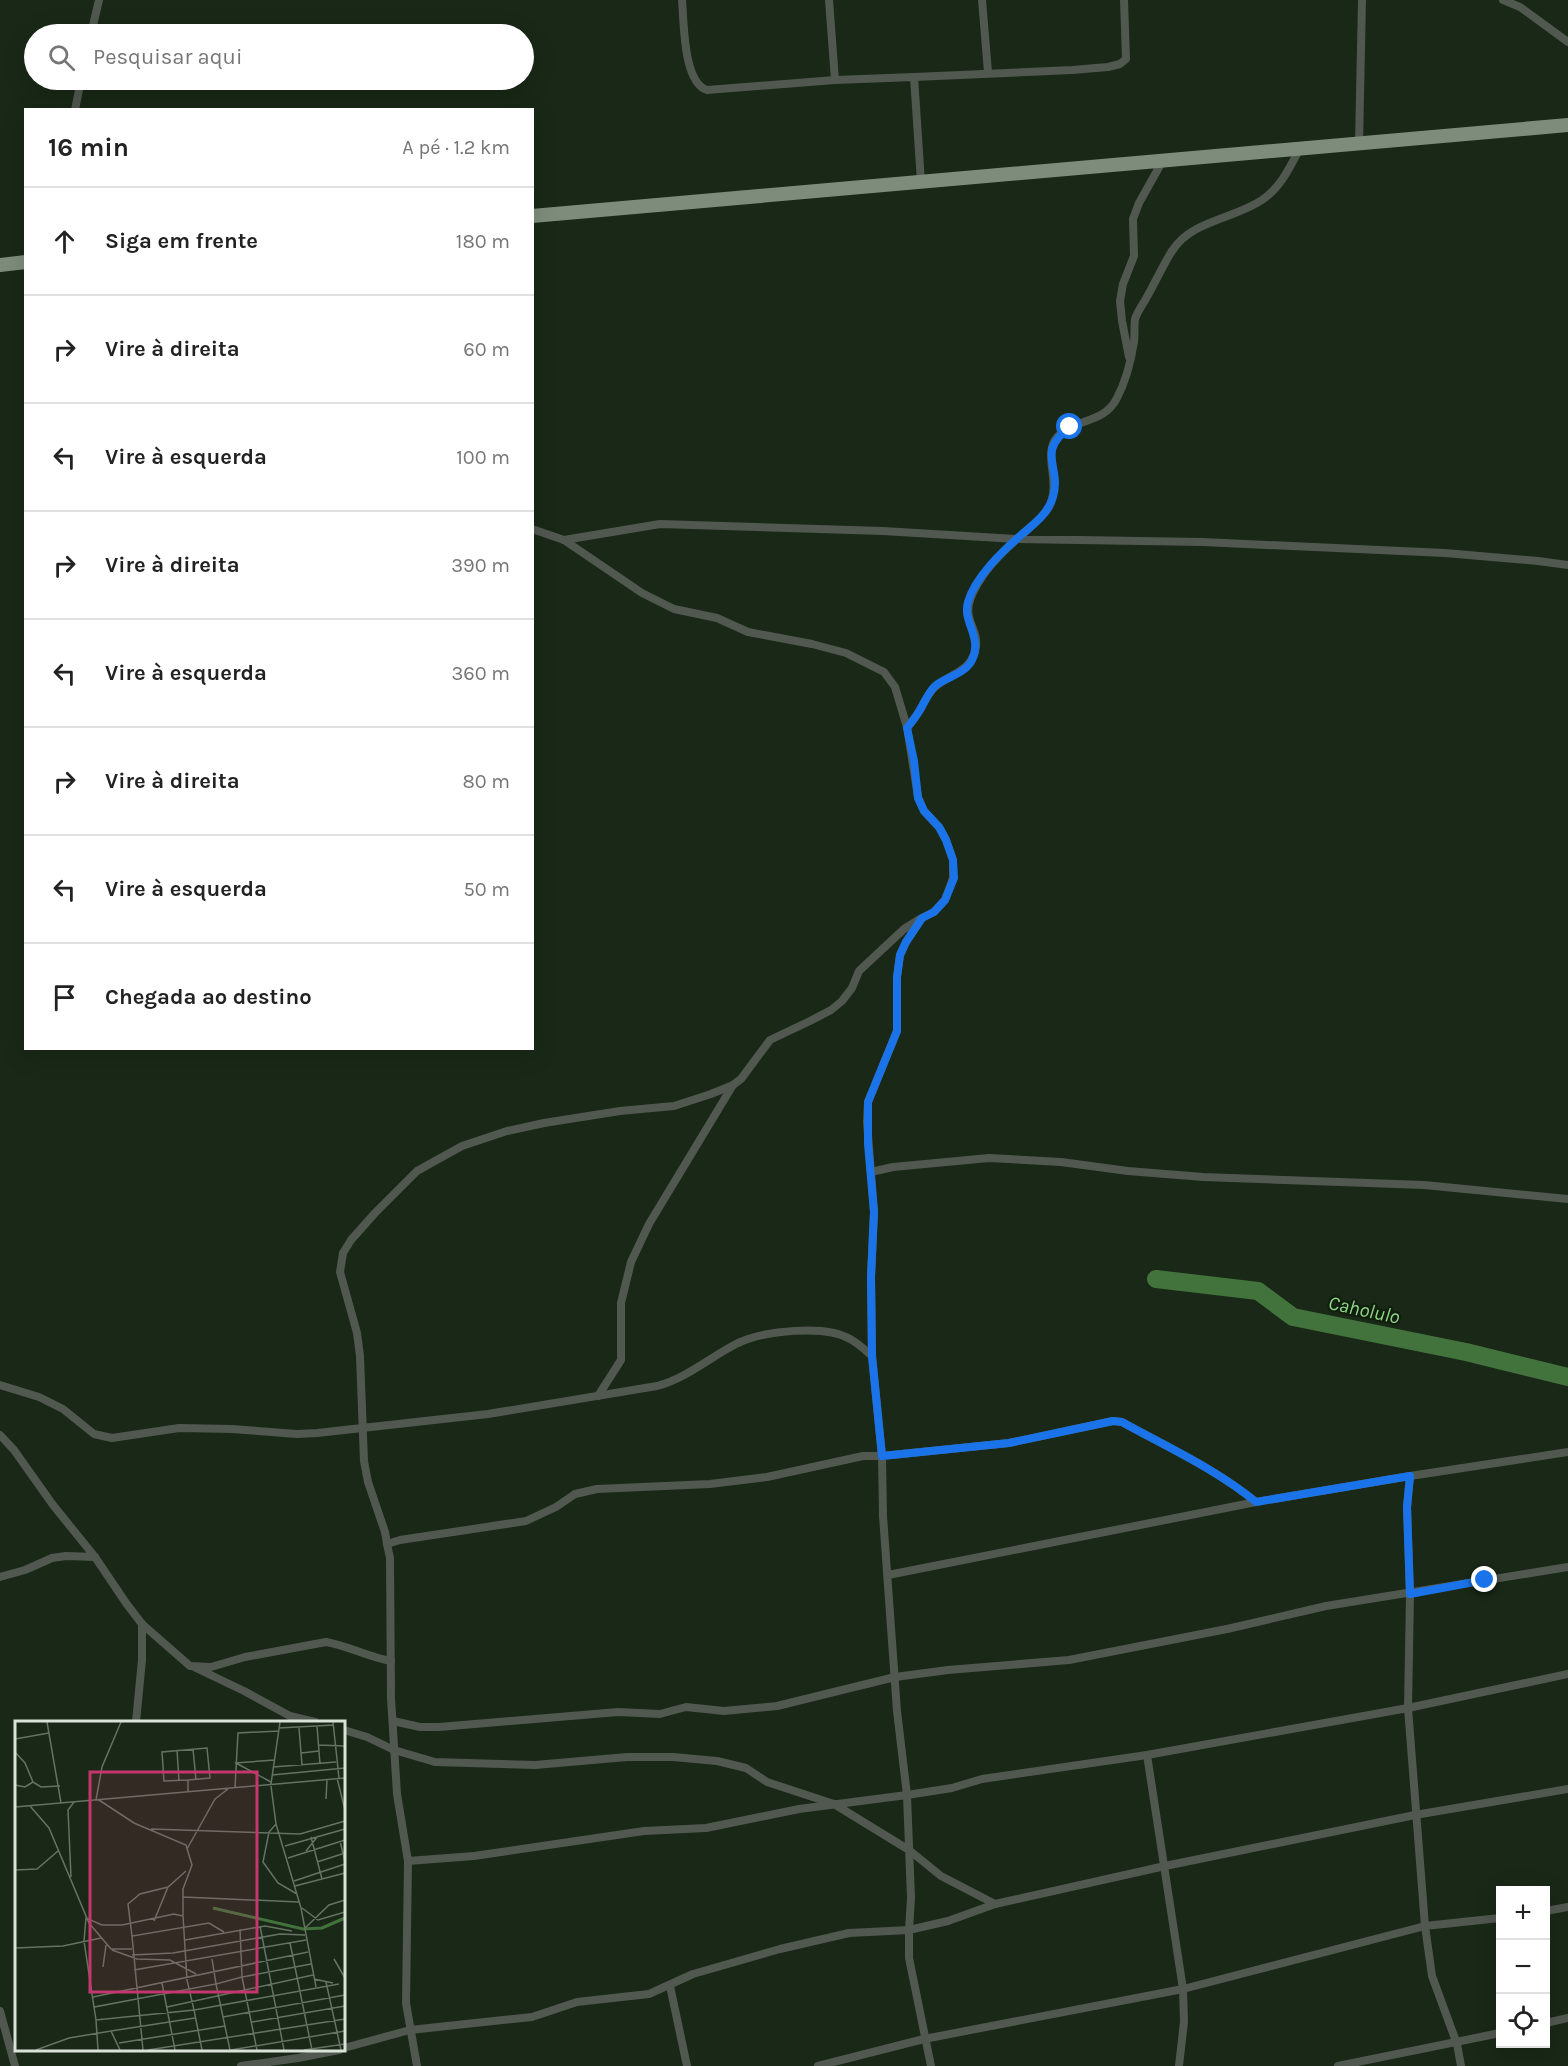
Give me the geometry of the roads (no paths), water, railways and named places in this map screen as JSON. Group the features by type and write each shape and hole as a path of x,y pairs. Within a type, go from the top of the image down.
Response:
{"main road":[{"path":"534,216 1568,125"},
{"path":"0,264 24,262"}],"street":[{"path":"93,24 99,0"},
{"path":"681,0 689,63 695,80 707,90 835,80 1108,67 1120,64 1126,59 1124,0"},
{"path":"829,0 835,80"},
{"path":"982,0 988,72"},
{"path":"1359,144 1362,0"},
{"path":"1503,0 1520,8 1568,42"},
{"path":"914,76 921,182"},
{"path":"75,108 79,90"},
{"path":"907,728 936,685 971,663 976,645 967,610 968,602 988,567 1043,515 1053,496 1051,455 1054,441 1070,427 1090,421 1106,412 1115,402 1130,364 1135,321 1139,309 1177,244 1184,237 1212,221 1260,201 1284,178 1299,150"},
{"path":"1130,364 1120,301 1123,284 1134,256 1133,219 1161,162"},
{"path":"564,540 660,525 883,531 1016,539 1203,542 1445,554 1538,561 1568,566"},
{"path":"417,2066 406,2003 408,1861 397,1794 394,1750 390,1678 390,1558 368,1482 362,1428 360,1356 357,1333 342,1282 340,1263 343,1253 351,1240 417,1171 462,1146 507,1131 595,1115 674,1106 733,1084 741,1078 770,1040 831,1010 842,1001 852,988 859,970 913,922 934,912 945,900 954,878 953,860 942,833 924,811 918,798 907,728 895,687 884,672 846,653 748,632 717,618 674,609 642,593 564,540 534,530"},
{"path":"922,918 900,955 897,977 897,1031 868,1102 868,1144 874,1212 871,1277 872,1356 882,1456 883,1516 897,1711 907,1795 911,1898 909,1958 931,2066"},
{"path":"598,1396 621,1360 621,1304 631,1262 649,1224 733,1084"},
{"path":"871,1173 893,1167 989,1158 1061,1162 1128,1171 1203,1177 1424,1185 1568,1199"},
{"path":"0,1385 39,1397 63,1409 94,1434 112,1438 179,1428 297,1434 488,1414 673,1382 739,1343 783,1331 836,1334 849,1338 872,1356"},
{"path":"387,1544 400,1540 526,1521 548,1511 575,1494 597,1489 710,1484 767,1477 863,1456 1009,1443 1113,1421 1122,1422 1215,1473 1236,1485 1256,1502"},
{"path":"0,1435 14,1450 60,1514 95,1557 142,1624 190,1666 290,1716 311,1721"},
{"path":"888,1575 1256,1502 1568,1452"},
{"path":"1410,1476 1407,1517 1410,1594 1408,1708 1415,1815 1432,1976 1457,2044 1461,2066"},
{"path":"0,1577 25,1570 52,1558 95,1557"},
{"path":"393,1721 420,1726 439,1726 618,1712 660,1714 686,1707 711,1711 777,1706 895,1677 948,1670 1069,1660 1227,1629 1326,1606 1568,1567"},
{"path":"136,1721 142,1660 142,1624"},
{"path":"190,1666 211,1667 246,1656 326,1642 339,1644 372,1658 391,1661"},
{"path":"408,1861 474,1856 644,1831 706,1828 788,1811 952,1788 982,1779 1147,1755 1408,1708 1568,1674"},
{"path":"345,1730 367,1737 394,1750 435,1762 535,1765 627,1757 673,1757 717,1761 746,1768 767,1782 834,1804 909,1850 941,1876 995,1904"},
{"path":"1147,1755 1183,1989 1184,2022 1179,2066"},
{"path":"345,2048 410,2030 532,2017 577,2002 649,1994 693,1974 780,1949 849,1934 909,1929 948,1921 995,1904 1164,1866 1415,1815 1568,1789"},
{"path":"1550,1910 1568,1907"},
{"path":"818,2066 924,2038 1183,1989 1425,1926 1496,1918"},
{"path":"670,1986 687,2066"},
{"path":"0,2011 15,2066"},
{"path":"1550,2022 1568,2018"},
{"path":"1338,2066 1457,2044 1496,2034"},
{"path":"241,2066 330,2051"}],"waterway":[{"name":"Caholulo","path":"1156,1279 1258,1291 1293,1317 1466,1352 1568,1377"}]}
